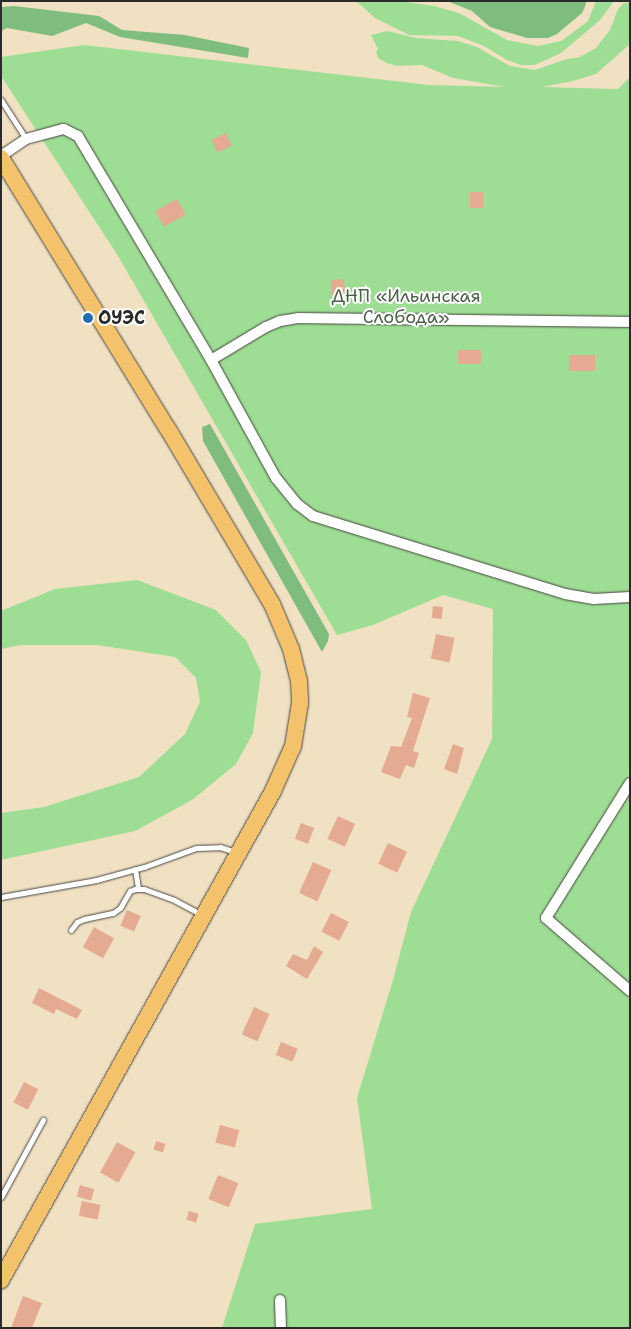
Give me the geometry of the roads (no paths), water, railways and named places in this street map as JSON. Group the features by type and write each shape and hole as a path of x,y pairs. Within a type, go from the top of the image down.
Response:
{"main road":[{"path":"1,157 37,213 272,604 289,642 299,688 300,710 296,735 281,774 3,1270"}],"street":[{"path":"1,157 26,140 64,128 78,136 211,360 276,478 297,504 313,516 565,594 594,599 630,597"},
{"path":"211,360 266,327 280,321 298,318 630,322"},
{"path":"630,783 546,918 630,991"},
{"path":"280,1300 281,1328"}],"lane":[{"path":"1,100 26,140"},
{"path":"1,897 88,882 135,869 196,848 220,847 238,853"},
{"path":"135,869 138,889"},
{"path":"71,930 77,922 84,919 113,913 120,908 130,891 138,889 144,889 174,900 203,915"},
{"path":"1,1197 43,1120"}],"place":[{"name":"ОУЭС","path":"88,318"}],"park label":[{"name":"ДНП «Ильинская Слобода»","path":"406,307"}]}
